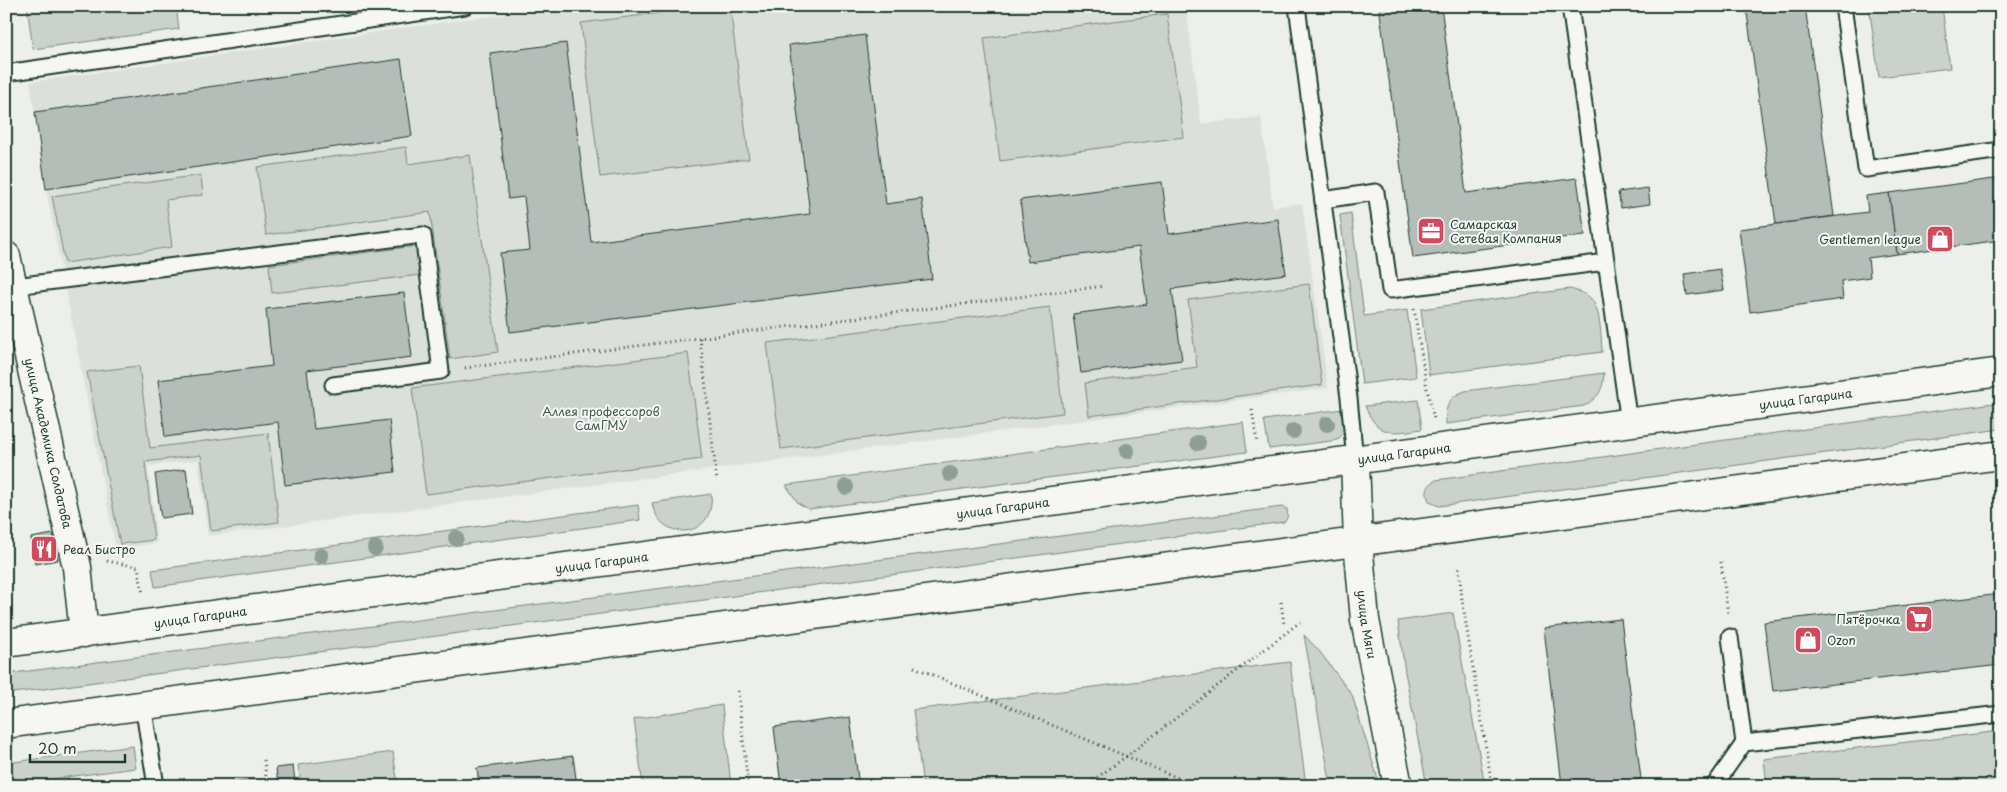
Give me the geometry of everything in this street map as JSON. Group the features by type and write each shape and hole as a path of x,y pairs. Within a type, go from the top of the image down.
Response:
{"main road":[{"name":"улица Академика Солдатова","path":"6,256 9,287 77,567 84,633"},
{"name":"улица Гагарина","path":"6,643 2001,372"},
{"path":"6,724 2001,455"},
{"name":"улица Мяги","path":"1355,460 1358,542 1365,620 1398,786"}],"lane":[{"path":"6,73 465,6"},
{"path":"1297,6 1349,398 1355,460"},
{"path":"1570,6 1629,423"},
{"path":"1843,6 1866,169 2001,150"},
{"path":"1323,200 1376,192 1390,290 1606,262"},
{"path":"9,287 424,234 441,371 333,385"},
{"path":"1714,786 1744,743 1730,637"},
{"path":"143,705 156,786"},
{"path":"1744,743 2001,714"}],"path":[{"path":"441,371 1104,286"},
{"path":"1411,287 1426,389 1436,427"},
{"path":"700,338 717,481"},
{"path":"1252,410 1258,444"},
{"path":"104,561 138,568 144,601"},
{"path":"1721,562 1730,637"},
{"path":"1459,568 1462,599 1492,786"},
{"path":"1281,602 1284,624"},
{"path":"1085,786 1300,622"},
{"path":"914,667 1197,786"},
{"path":"738,691 748,786"},
{"path":"264,760 267,786"}],"shaded area":[{"path":"566,6 1078,6 1079,9 1104,6 1186,6 1201,124 1261,117 1273,207 1302,203 1328,388 208,536 198,460 148,466 157,543 116,549 46,189 30,82"}],"green space":[{"path":"27,6 176,6 179,29 33,49"},
{"path":"715,6 730,6 749,159 600,177 581,23"},
{"path":"1869,6 1942,6 1950,68 1879,77"},
{"path":"1167,14 1184,137 1000,161 984,38"},
{"path":"406,147 408,164 470,155 498,352 450,359 430,212 266,235 257,167"},
{"path":"201,175 203,195 166,200 172,247 65,263 52,196"},
{"path":"1351,213 1364,316 1407,310 1416,377 1362,384 1340,215"},
{"path":"416,246 420,275 272,293 269,265"},
{"path":"1309,284 1322,385 1089,416 1085,383 1197,367 1188,300"},
{"path":"1570,289 1586,295 1596,306 1600,322 1602,352 1429,375 1421,309"},
{"path":"1050,307 1063,413 781,449 767,343"},
{"name":"Аллея профессоров СамГМУ","path":"688,353 702,459 426,494 412,388"},
{"path":"139,366 150,448 268,433 279,522 211,531 201,455 145,462 154,540 120,544 87,372"},
{"path":"1604,373 1603,384 1599,393 1584,406 1446,424 1446,413 1449,403 1459,393 1465,391"},
{"path":"1418,400 1422,429 1403,432 1388,431 1375,424 1365,406"},
{"path":"2001,402 2001,429 1439,506 1430,502 1427,495 1430,484 1436,480"},
{"path":"1343,409 1344,433 1339,438 1331,441 1269,449 1264,420"},
{"path":"1243,422 1247,452 809,509 798,503 786,485"},
{"path":"711,494 710,509 705,520 696,528 686,531 675,530 665,525 657,516 652,503"},
{"path":"638,505 640,520 155,587 152,570"},
{"path":"1282,507 1287,509 1288,515 1284,522 6,694 6,674"},
{"path":"1453,613 1485,786 1427,786 1405,672 1398,621"},
{"path":"1304,635 1320,652 1352,695 1380,786 1331,786"},
{"path":"1290,662 1306,786 923,786 913,710"},
{"path":"722,705 731,786 643,786 634,719"},
{"path":"2001,731 2001,786 1767,786 1764,759"},
{"path":"133,746 136,768 6,785 6,763"},
{"path":"393,752 398,786 286,786 301,784 298,765"}],"building":[{"path":"1379,6 1441,6 1466,193 1577,178 1585,235 1413,258"},
{"path":"1746,6 1805,6 1834,216 1776,224"},
{"path":"865,35 886,204 922,199 932,279 510,332 500,253 530,250 524,197 508,199 490,53 566,43 591,242 810,214 789,45"},
{"path":"401,59 412,136 46,189 35,112"},
{"path":"2001,178 2001,240 1897,254 1889,193"},
{"path":"1162,182 1169,234 1278,219 1286,274 1172,289 1182,360 1081,373 1073,314 1147,304 1139,247 1028,262 1020,200"},
{"path":"1648,188 1650,204 1621,208 1618,192"},
{"path":"1889,193 1897,254 1868,258 1870,277 1841,281 1843,299 1750,312 1739,229 1868,212 1866,196"},
{"path":"1720,269 1724,290 1687,295 1684,274"},
{"path":"404,293 412,357 307,370 314,429 389,420 395,472 285,485 278,422 165,437 158,380 272,366 266,309"},
{"path":"186,469 192,514 161,518 155,474"},
{"name":"Реал Бистро","path":"53,534 58,560 35,564 31,538"},
{"path":"2001,594 2001,665 1773,691 1764,622"},
{"path":"1621,619 1641,779 1586,786 1562,786 1544,628"},
{"path":"850,717 859,786 781,786 774,727"},
{"path":"573,756 577,786 479,786 477,768"},
{"path":"293,766 295,781 278,783 276,768"},
{"path":"254,780 254,786 204,786"}],"place":[{"name":"Самарская Сетевая Компания","path":"1431,231"},
{"name":"Gentlemen league","path":"1940,239"},
{"name":"Реал Бистро","path":"44,549"},
{"name":"Пятёрочка","path":"1919,619"},
{"name":"Ozon","path":"1808,640"}]}
